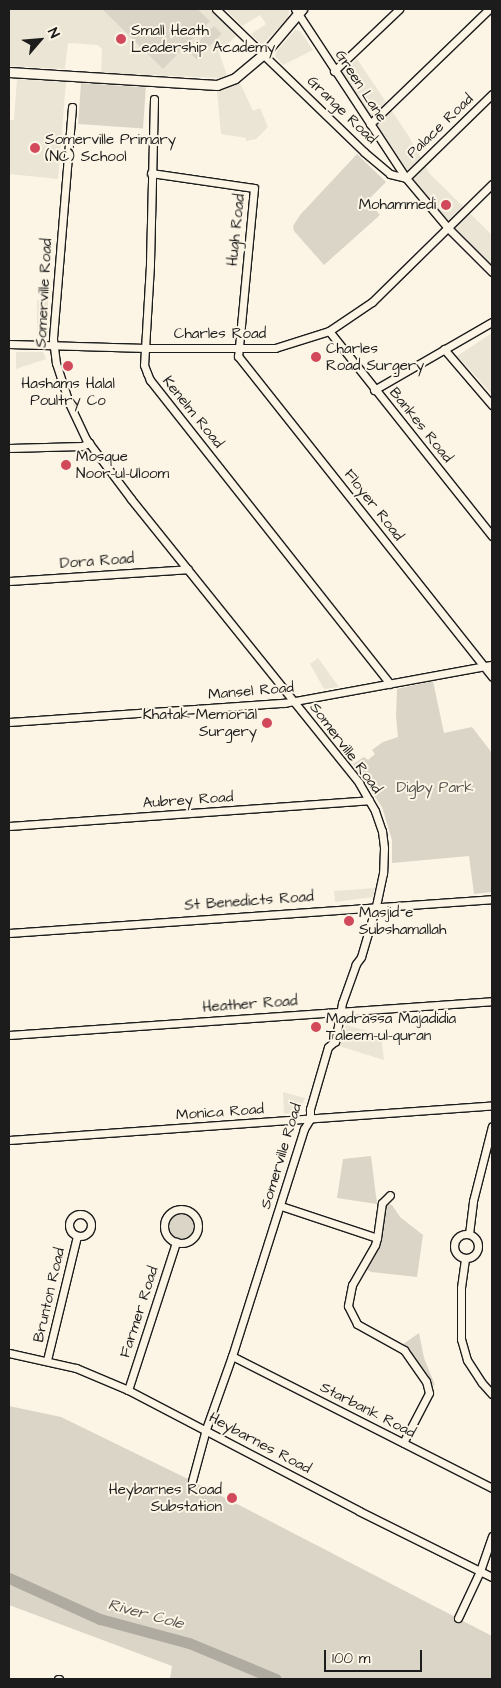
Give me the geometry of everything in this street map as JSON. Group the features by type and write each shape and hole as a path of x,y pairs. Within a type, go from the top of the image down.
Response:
{"main road":[{"path":"9,72 217,85 235,78 264,54 298,10"}],"street":[{"name":"Grange Road","path":"216,9 390,174 406,178 448,228"},
{"path":"334,70 399,9"},
{"path":"370,124 489,9"},
{"name":"Green Lane","path":"298,10 334,70 406,178"},
{"name":"Palace Road","path":"406,178 492,94"},
{"name":"Kenelm Road","path":"154,99 144,365 150,380 390,684"},
{"name":"Somerville Road","path":"72,107 53,344 56,363 68,401 89,443 359,783 369,800 382,831 384,848 383,873 361,958 356,964 342,1003 342,1012 335,1041 328,1047 310,1108 310,1119 304,1129 281,1206 206,1430 192,1481"},
{"name":"Hugh Road","path":"152,174 254,188 238,348"},
{"name":"Charles Road","path":"9,344 146,348 275,348 328,331 372,302 492,184"},
{"path":"448,228 492,271"},
{"path":"374,390 492,322"},
{"name":"Bankes Road","path":"328,331 492,536"},
{"name":"Floyer Road","path":"238,348 238,356 492,677"},
{"path":"444,349 492,406"},
{"path":"9,448 82,446 89,443"},
{"name":"Dora Road","path":"9,581 188,569"},
{"name":"Mansel Road","path":"9,722 294,702 492,665"},
{"name":"Aubrey Road","path":"9,826 369,800"},
{"name":"St Benedicts Road","path":"9,933 492,899"},
{"name":"Heather Road","path":"9,1035 492,1000"},
{"name":"Monica Road","path":"9,1140 492,1105"},
{"path":"469,1234 473,1201 492,1126"},
{"path":"390,1195 382,1203 375,1246 352,1285 348,1306 356,1324 404,1350 426,1381 429,1393 403,1443"},
{"path":"281,1206 377,1238"},
{"path":"176,1210 190,1212 195,1217 198,1230 189,1241 176,1242 166,1233 166,1219 176,1210"},
{"path":"469,1234 476,1239 478,1248 474,1256 465,1258 456,1253 454,1242 458,1236 469,1234"},
{"name":"Brunton Road","path":"47,1360 77,1236"},
{"name":"Farmer Road","path":"128,1390 176,1242"},
{"path":"465,1258 461,1288 461,1339 467,1360 482,1383 492,1394"},
{"name":"Heybarnes Road","path":"9,1353 76,1368 128,1390 359,1511 492,1577"},
{"name":"Starbank Road","path":"232,1356 492,1488"},
{"path":"458,1618 480,1571 492,1536"}],"shaded area":[{"name":"Small Heath Leadership Academy","path":"9,9 209,9 237,35 219,53 227,75 220,78 101,73 102,49 98,45 68,43 65,69 9,66"},
{"path":"225,9 288,9 289,12 288,18 262,45 251,34 266,24 260,15 242,26"},
{"path":"295,30 300,31 313,50 283,65 275,56 276,52"},
{"path":"357,59 408,135 430,174 492,235 492,266 402,170 340,74"},
{"name":"Somerville Primary (NC) School","path":"17,79 66,82 58,179 9,174 9,120 14,120"},
{"path":"240,83 253,111 260,108 268,127 256,139 246,141 246,138 221,134 217,91"},
{"path":"37,300 48,300 48,336 37,336"},
{"path":"492,333 492,394 457,356"},
{"path":"16,352 43,352 46,359 16,369"},
{"path":"318,658 339,687 324,689 310,664"},
{"path":"375,888 373,897 335,902 334,891"},
{"path":"346,1025 381,1035 384,1060 339,1046"},
{"path":"283,1092 305,1098 300,1111 284,1114"}],"green space":[{"path":"102,9 197,9 210,21 163,69"},
{"path":"214,26 222,34 196,59 189,51"},
{"path":"81,83 146,88 143,128 78,124"},
{"path":"357,154 386,182 368,200 380,215 324,265 294,231 293,226 300,215"},
{"name":"Digby Park","path":"433,681 444,733 472,727 492,753 492,892 474,894 469,856 392,863 392,840 382,807 353,764 364,757 368,760 375,754 372,750 383,742 398,737 396,716 397,689"},
{"path":"371,1156 377,1204 337,1198 343,1159"},
{"path":"387,1204 392,1205 400,1217 423,1235 417,1277 371,1272 366,1269 377,1248"},
{"path":"181,1213 190,1217 194,1226 190,1235 181,1239 172,1235 168,1226 172,1217"},
{"path":"419,1333 424,1358 435,1385 431,1386 419,1365 402,1345"},
{"path":"9,1406 61,1417 188,1479 191,1483 196,1483 492,1636 492,1679 170,1679 172,1666 9,1605"}],"waterway":[{"name":"River Cole","path":"9,1578 100,1619 189,1643 276,1679"}],"place":[{"name":"Small Heath Leadership Academy","path":"121,39"},
{"name":"Somerville Primary (NC) School","path":"35,148"},
{"name":"Mohammedi","path":"446,205"},
{"name":"Charles Road Surgery","path":"316,357"},
{"name":"Hashams Halal Poultry Co","path":"68,366"},
{"name":"Mosque Noor-ul-Uloom","path":"66,465"},
{"name":"Khatak Memorial Surgery","path":"267,723"},
{"name":"Masjid e Subshamallah","path":"349,921"},
{"name":"Madrassa Majadidia Taleem-ul-quran","path":"316,1027"},
{"name":"Heybarnes Road Substation","path":"232,1498"}]}
